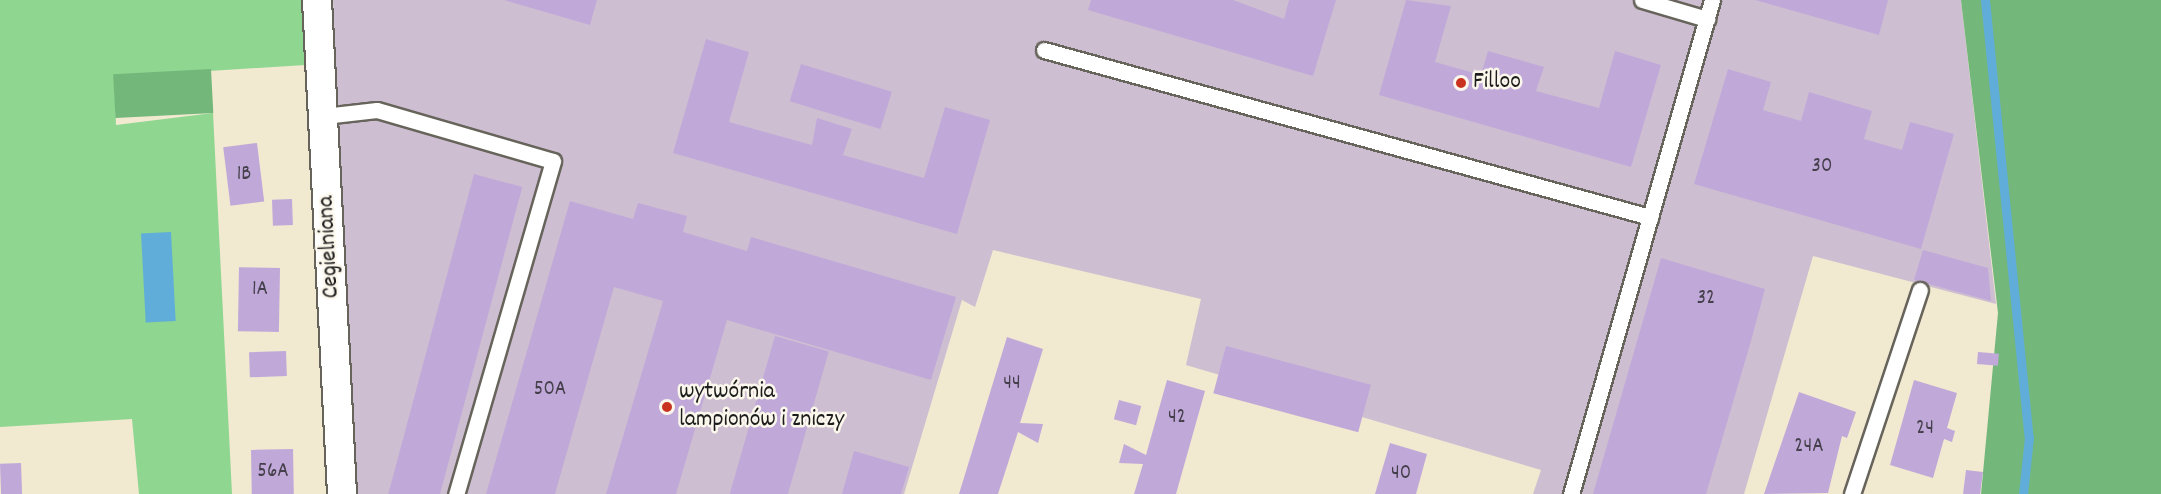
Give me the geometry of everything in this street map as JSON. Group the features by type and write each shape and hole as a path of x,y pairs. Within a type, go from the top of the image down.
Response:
{"street":[{"name":"Cegielniana","path":"316,0 324,116 342,494"}],"lane":[{"path":"1642,0 1707,19"},
{"path":"1571,494 1712,0"},
{"path":"1044,50 1650,217"},
{"path":"324,116 377,110 553,161 456,494"},
{"path":"1852,494 1920,290"}],"shaded area":[{"path":"333,0 1961,0 1996,304 1813,256 1744,494 1533,494 1541,470 1186,365 1201,299 993,250 975,307 962,300 904,494 355,494"}],"green space":[{"path":"0,0 302,0 305,65 114,77 116,125 213,113 232,494 139,494 132,419 0,427"},
{"path":"1961,0 2161,0 2161,494 1981,494 1998,313"},
{"path":"211,69 213,113 115,118 113,74"}],"water":[{"path":"171,232 176,321 146,322 141,234"}],"building":[{"path":"504,0 597,0 590,25"},
{"path":"1091,0 1233,0 1284,19 1289,0 1336,0 1313,76 1088,10"},
{"name":"Filloo","path":"1406,0 1451,6 1435,62 1481,75 1488,51 1544,67 1536,91 1599,108 1615,51 1661,65 1631,167 1379,95"},
{"path":"1755,0 1888,0 1879,35"},
{"path":"706,39 749,52 729,122 812,145 817,118 852,129 843,155 924,178 945,107 990,120 957,234 673,153"},
{"path":"801,64 892,92 880,129 790,101"},
{"path":"1728,69 1771,82 1763,110 1801,121 1809,92 1872,111 1864,139 1902,150 1910,122 1954,134 1921,249 1694,184"},
{"path":"257,143 264,202 230,206 223,147"},
{"path":"474,174 522,187 440,494 388,494"},
{"path":"292,199 293,225 273,226 272,200"},
{"path":"570,201 633,219 638,203 687,216 683,232 747,251 751,237 956,297 931,380 727,320 676,494 606,494 663,301 614,287 555,494 486,494"},
{"path":"1923,250 1988,268 1991,301 1914,280"},
{"path":"1661,258 1765,289 1751,341 1706,494 1593,494"},
{"path":"239,267 280,268 279,332 238,331"},
{"path":"775,336 829,351 788,494 730,494"},
{"path":"1007,337 1043,349 1020,423 1043,424 1038,443 1018,432 998,494 959,494"},
{"path":"1226,346 1371,385 1358,432 1213,393"},
{"path":"286,351 287,376 250,377 249,352"},
{"path":"1978,352 1999,354 1998,366 1977,364"},
{"path":"1167,380 1205,391 1176,494 1134,494 1143,464 1119,463 1124,444 1146,455"},
{"path":"1914,380 1957,393 1947,428 1955,431 1952,442 1944,439 1933,478 1890,465"},
{"path":"1799,392 1856,412 1847,438 1842,436 1828,493 1764,494"},
{"path":"1119,400 1141,406 1136,425 1114,419"},
{"path":"1390,443 1427,454 1416,494 1375,494"},
{"path":"293,449 294,494 252,494 251,450"},
{"path":"854,451 909,467 901,494 842,494"},
{"path":"21,463 22,494 1,494 0,464"},
{"path":"1966,470 1983,472 1980,494 1963,494"}],"waterway":[{"path":"1985,0 2029,437 2023,494"}],"place":[{"name":"Filloo","path":"1461,83"},
{"name":"wytwórnia lampionów i zniczy","path":"667,407"}]}
